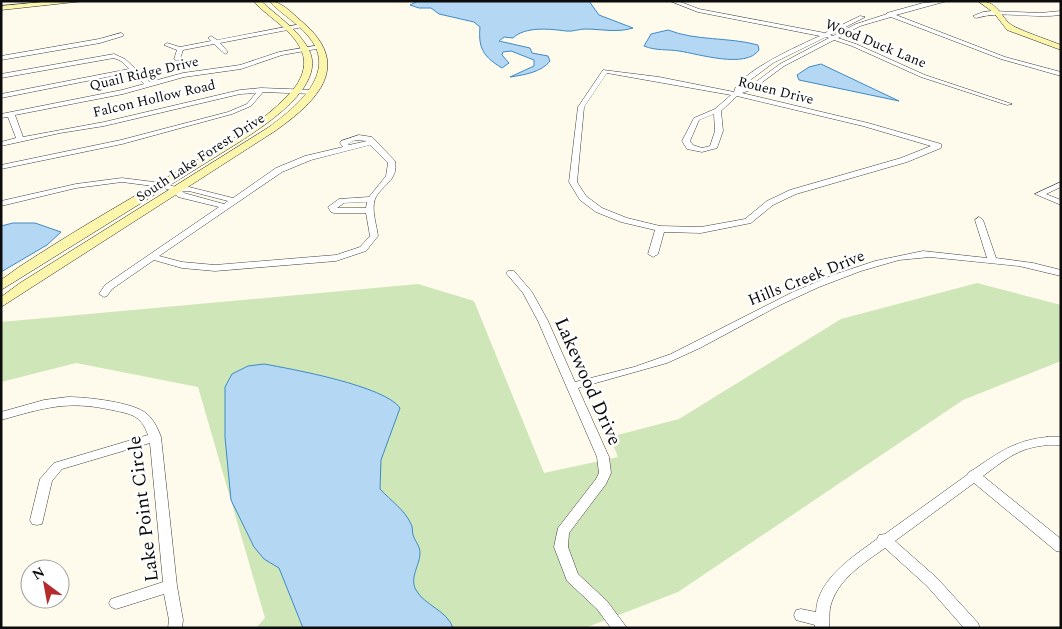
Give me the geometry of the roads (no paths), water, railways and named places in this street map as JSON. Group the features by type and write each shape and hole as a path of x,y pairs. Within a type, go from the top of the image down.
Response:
{"main road":[{"path":"1,4 39,1"},
{"path":"1,8 81,1"},
{"path":"256,1 306,49"},
{"path":"272,1 301,26 320,47"},
{"path":"981,1 1000,14 1010,28 1061,48"},
{"name":"South Lake Forest Drive","path":"1,303 282,122 301,106 313,92 323,70 324,60 320,47"},
{"name":"South Lake Forest Drive","path":"1,286 48,254 268,118 296,92 307,71 308,57 306,49"}],"street":[{"name":"Wood Duck Lane","path":"672,1 698,10 835,38 923,76 1009,104"},
{"path":"737,93 738,86 771,62 862,17 920,1"},
{"path":"717,110 719,131 714,148 702,150 690,147 686,141 696,119 717,110 737,93 751,88 782,65 863,22 945,1"},
{"path":"976,16 987,13 1041,16 1061,13"},
{"path":"889,14 1003,58 1061,74"},
{"path":"167,45 180,49 254,32 301,26"},
{"path":"254,32 262,40"},
{"path":"1,58 100,42 121,36"},
{"path":"213,40 225,52"},
{"name":"Quail Ridge Drive","path":"1,116 150,85 183,75 241,67 281,53 320,47"},
{"path":"178,59 180,49"},
{"path":"1,76 111,56 121,57 140,79 150,85"},
{"path":"1,96 133,70"},
{"name":"Rouen Drive","path":"604,71 685,82 737,93 907,135 938,146 904,160 793,192 770,203 748,221 701,230 660,229 624,220 599,210 582,198 573,182 582,108 604,71"},
{"path":"1,167 122,142 230,113 249,105 261,90"},
{"name":"Falcon Hollow Road","path":"1,144 104,124 231,94 261,90 313,92"},
{"path":"11,114 20,139"},
{"path":"104,294 108,287 224,206 292,164 372,142 388,157 392,169 390,176 371,199 370,211 374,236 363,249 336,258 216,268 182,266 152,257"},
{"path":"1,204 106,181 130,180 176,189 189,189 233,200"},
{"path":"1061,184 1039,194 1061,203"},
{"path":"176,189 181,195 224,206"},
{"path":"370,211 340,212 332,207 342,201 371,199"},
{"path":"980,220 992,259"},
{"path":"653,254 660,229"},
{"name":"Hills Creek Drive","path":"573,386 663,361 761,310 816,286 867,267 907,256 931,253 992,259 1030,264 1061,272"},
{"name":"Lakewood Drive","path":"511,273 522,285 535,306 598,444 604,464 604,473 597,489 563,532 562,547 572,577 602,605 620,628"},
{"name":"Lake Point Circle","path":"1,416 54,401 70,399 92,402 143,415 151,425 155,437 170,586 176,620 175,628"},
{"path":"37,520 46,479 58,466 155,437"},
{"path":"801,615 822,624 823,608 834,583 849,566 1007,452 1021,445 1041,441 1061,441"},
{"path":"973,475 1061,547"},
{"path":"884,539 932,582 972,628"},
{"path":"116,603 170,586"}],"water":[{"path":"418,1 589,1 599,15 633,28 568,31 538,29 518,34 513,38 504,37 499,41 530,48 532,53 548,56 550,61 538,70 510,77 534,66 534,60 511,51 503,52 502,55 509,63 502,68 483,52 480,41 480,27 474,22 439,14 431,8 419,8 410,5"},
{"path":"668,30 690,36 758,45 759,50 753,56 744,59 722,59 644,46 651,34"},
{"path":"821,64 899,101 799,80 797,75 809,67"},
{"path":"13,223 35,223 61,232 47,245 1,272 1,226"},
{"path":"264,364 315,374 358,386 391,400 400,408 381,460 380,489 401,510 412,525 413,535 420,553 414,576 416,590 446,617 453,628 303,628 279,568 264,559 254,547 231,500 225,437 225,387 232,374 248,366"}]}
